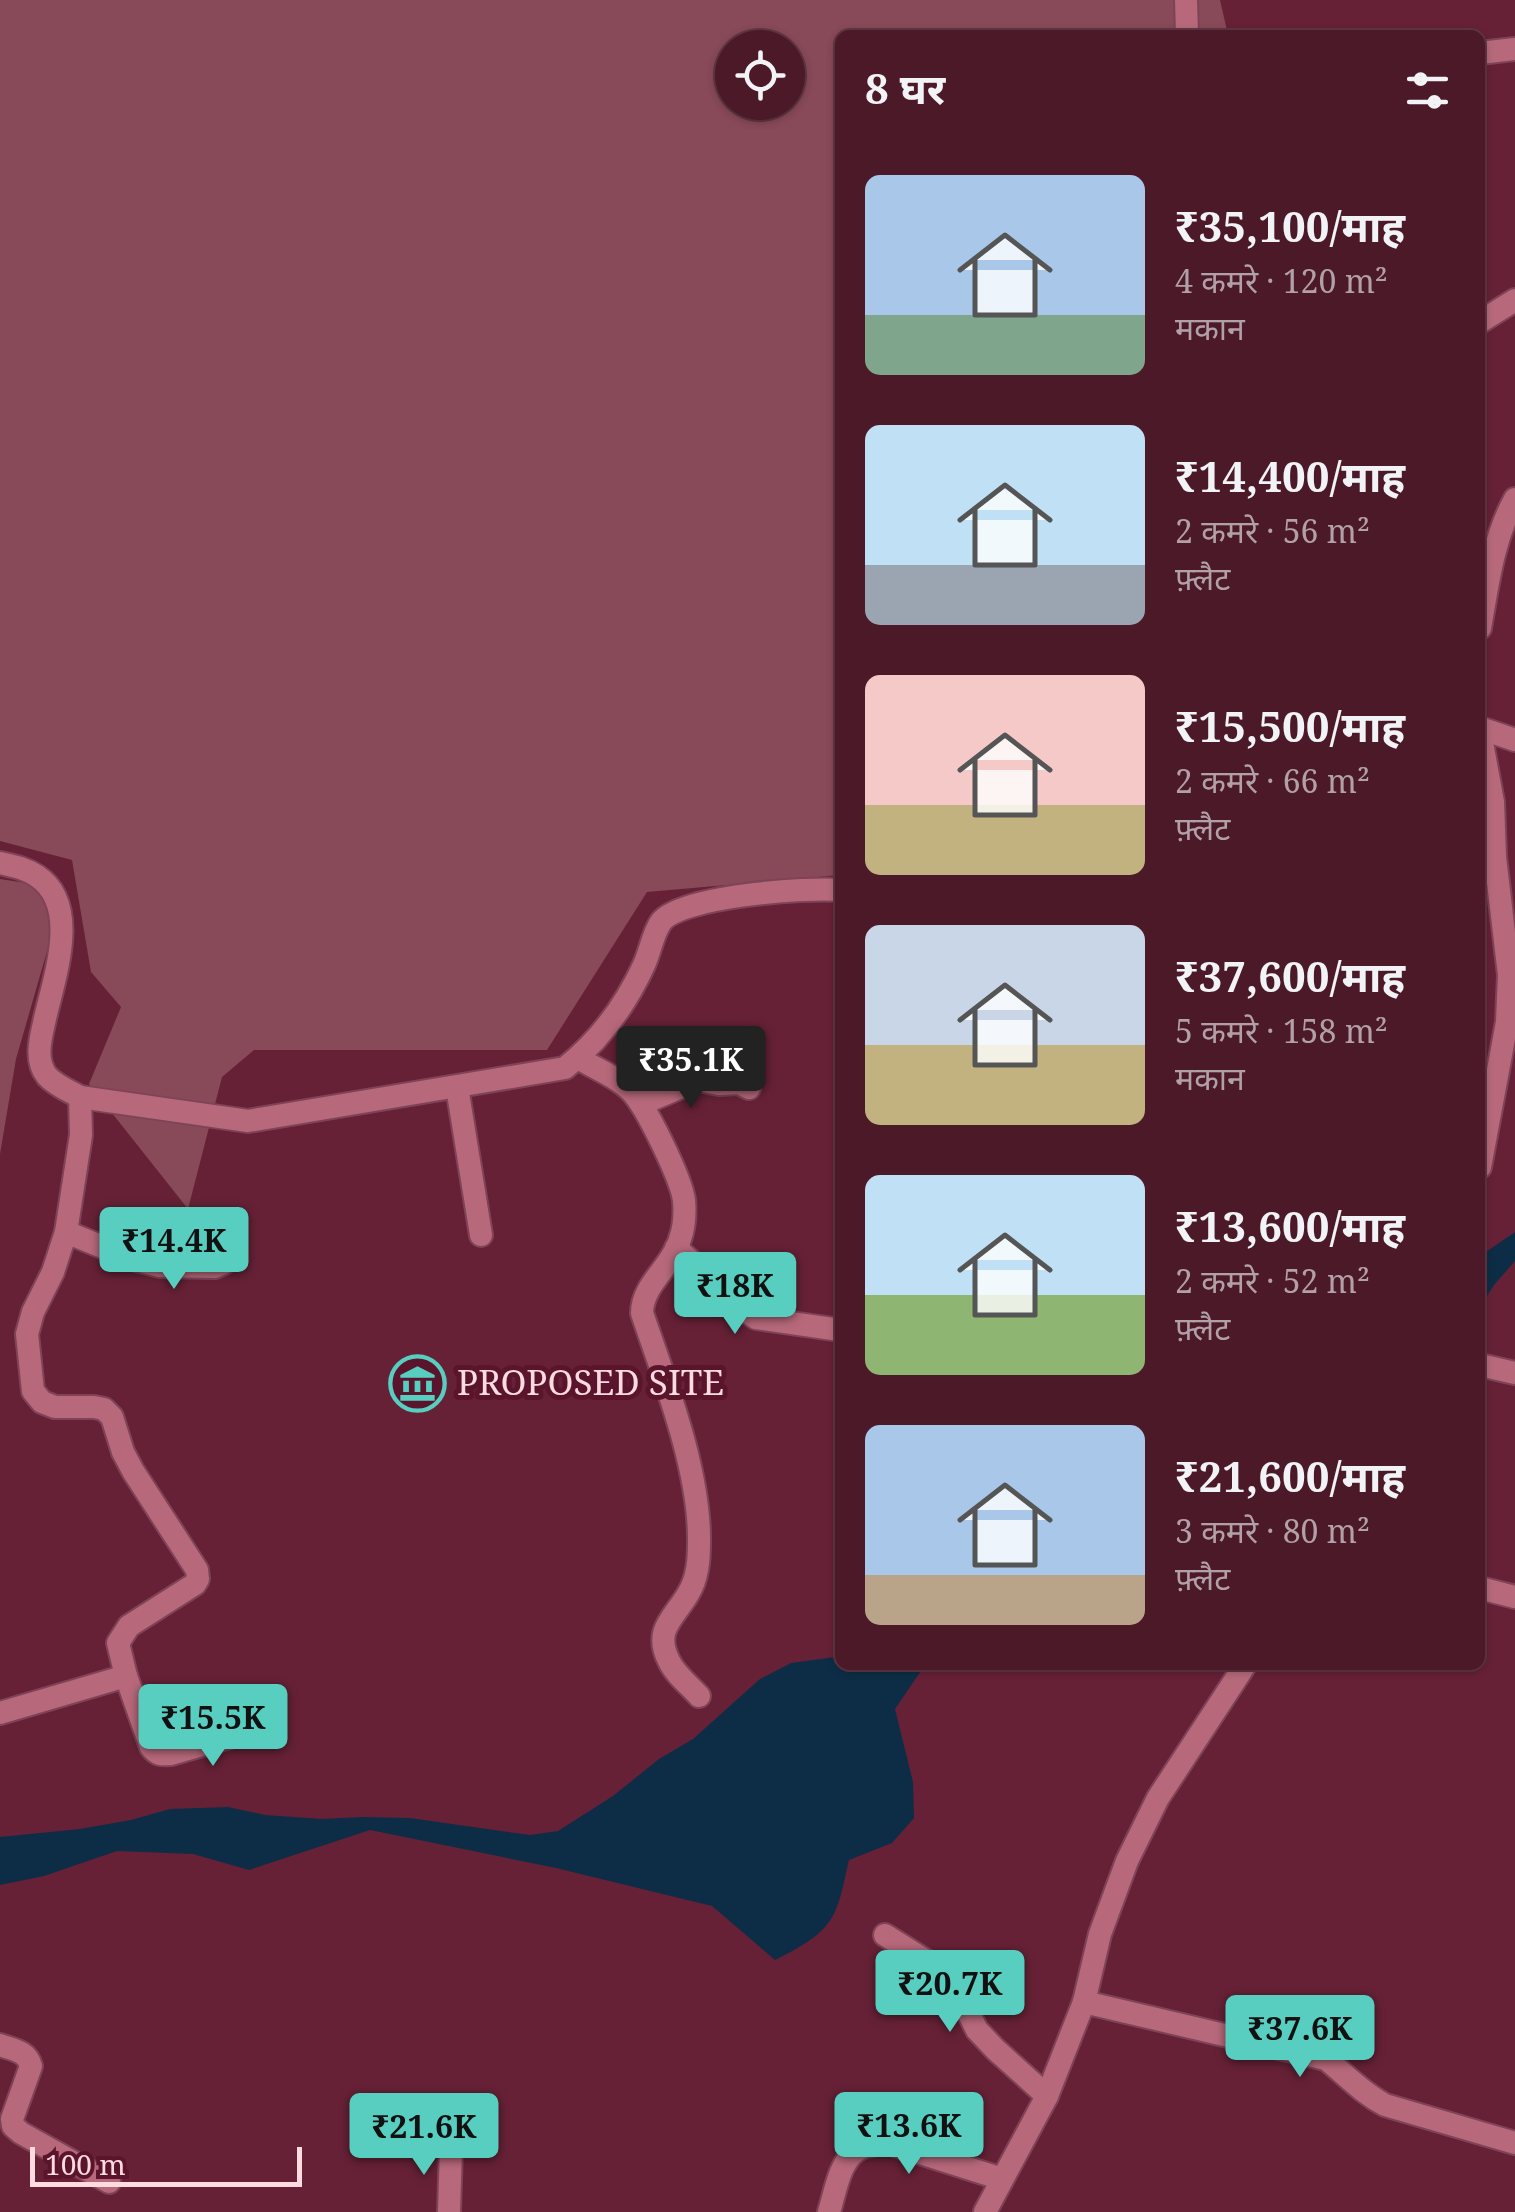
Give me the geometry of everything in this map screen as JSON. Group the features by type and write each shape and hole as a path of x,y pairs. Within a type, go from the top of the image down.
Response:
{"street":[{"path":"1186,0 1187,30"},
{"path":"1485,52 1515,49"},
{"path":"1485,319 1515,300"},
{"path":"1485,596 1499,533 1515,499"},
{"path":"1485,731 1515,740"},
{"path":"1485,758 1493,802 1487,859 1507,896 1509,975 1507,1022 1485,1140"},
{"path":"0,863 43,880 56,897 62,917 62,936 39,1047 46,1074 80,1097 248,1122 565,1068 606,1027 628,996 662,920 696,905 749,895 835,889"},
{"path":"578,1058 627,1087 640,1104 684,1199 681,1237 646,1293 642,1312 688,1462 699,1536 698,1566 690,1592 666,1622 666,1658 699,1696"},
{"path":"640,1104 698,1080 738,1083 748,1088"},
{"path":"457,1087 481,1236"},
{"path":"80,1097 80,1135 66,1232 28,1334 33,1390 42,1402 54,1407 104,1408 112,1416 132,1471 197,1570 195,1584 128,1626 118,1643 155,1753 170,1754 254,1730"},
{"path":"66,1232 160,1266 215,1268 229,1258 229,1232"},
{"path":"676,1248 729,1300 756,1318 835,1329"},
{"path":"1485,1366 1515,1373"},
{"path":"1485,1589 1515,1598"},
{"path":"985,2212 1048,2096 1084,2002 1100,1934 1126,1861 1158,1798 1243,1670"},
{"path":"0,1713 126,1676"},
{"path":"884,1935 944,1972 977,2030 1048,2096"},
{"path":"1084,2002 1326,2059 1365,2095 1384,2105 1515,2143"},
{"path":"0,2045 23,2053 32,2066 12,2118 13,2126 109,2182"},
{"path":"829,2212 844,2166 855,2151 871,2145 888,2142 1002,2179"},
{"path":"448,2212 451,2147"}],"shaded area":[{"path":"0,0 1220,0 1227,30 835,30 835,875 647,892 547,1050 254,1050 222,1077 188,1209 89,1084 121,1007 91,972 72,860 0,841"},
{"path":"0,879 65,889 16,1059 0,1154"}],"water":[{"path":"1515,1232 1515,1261 1485,1299 1485,1253"},
{"path":"835,1657 835,1670 922,1670 895,1709 913,1782 914,1818 892,1843 849,1860 829,1922 811,1939 775,1960 712,1906 556,1868 370,1830 249,1870 193,1854 117,1851 44,1876 0,1885 0,1837 80,1829 170,1809 228,1807 265,1815 322,1819 410,1818 530,1835 558,1831 693,1739 760,1679 791,1663"}],"place":[{"name":"PROPOSED SITE","path":"418,1383"}]}
